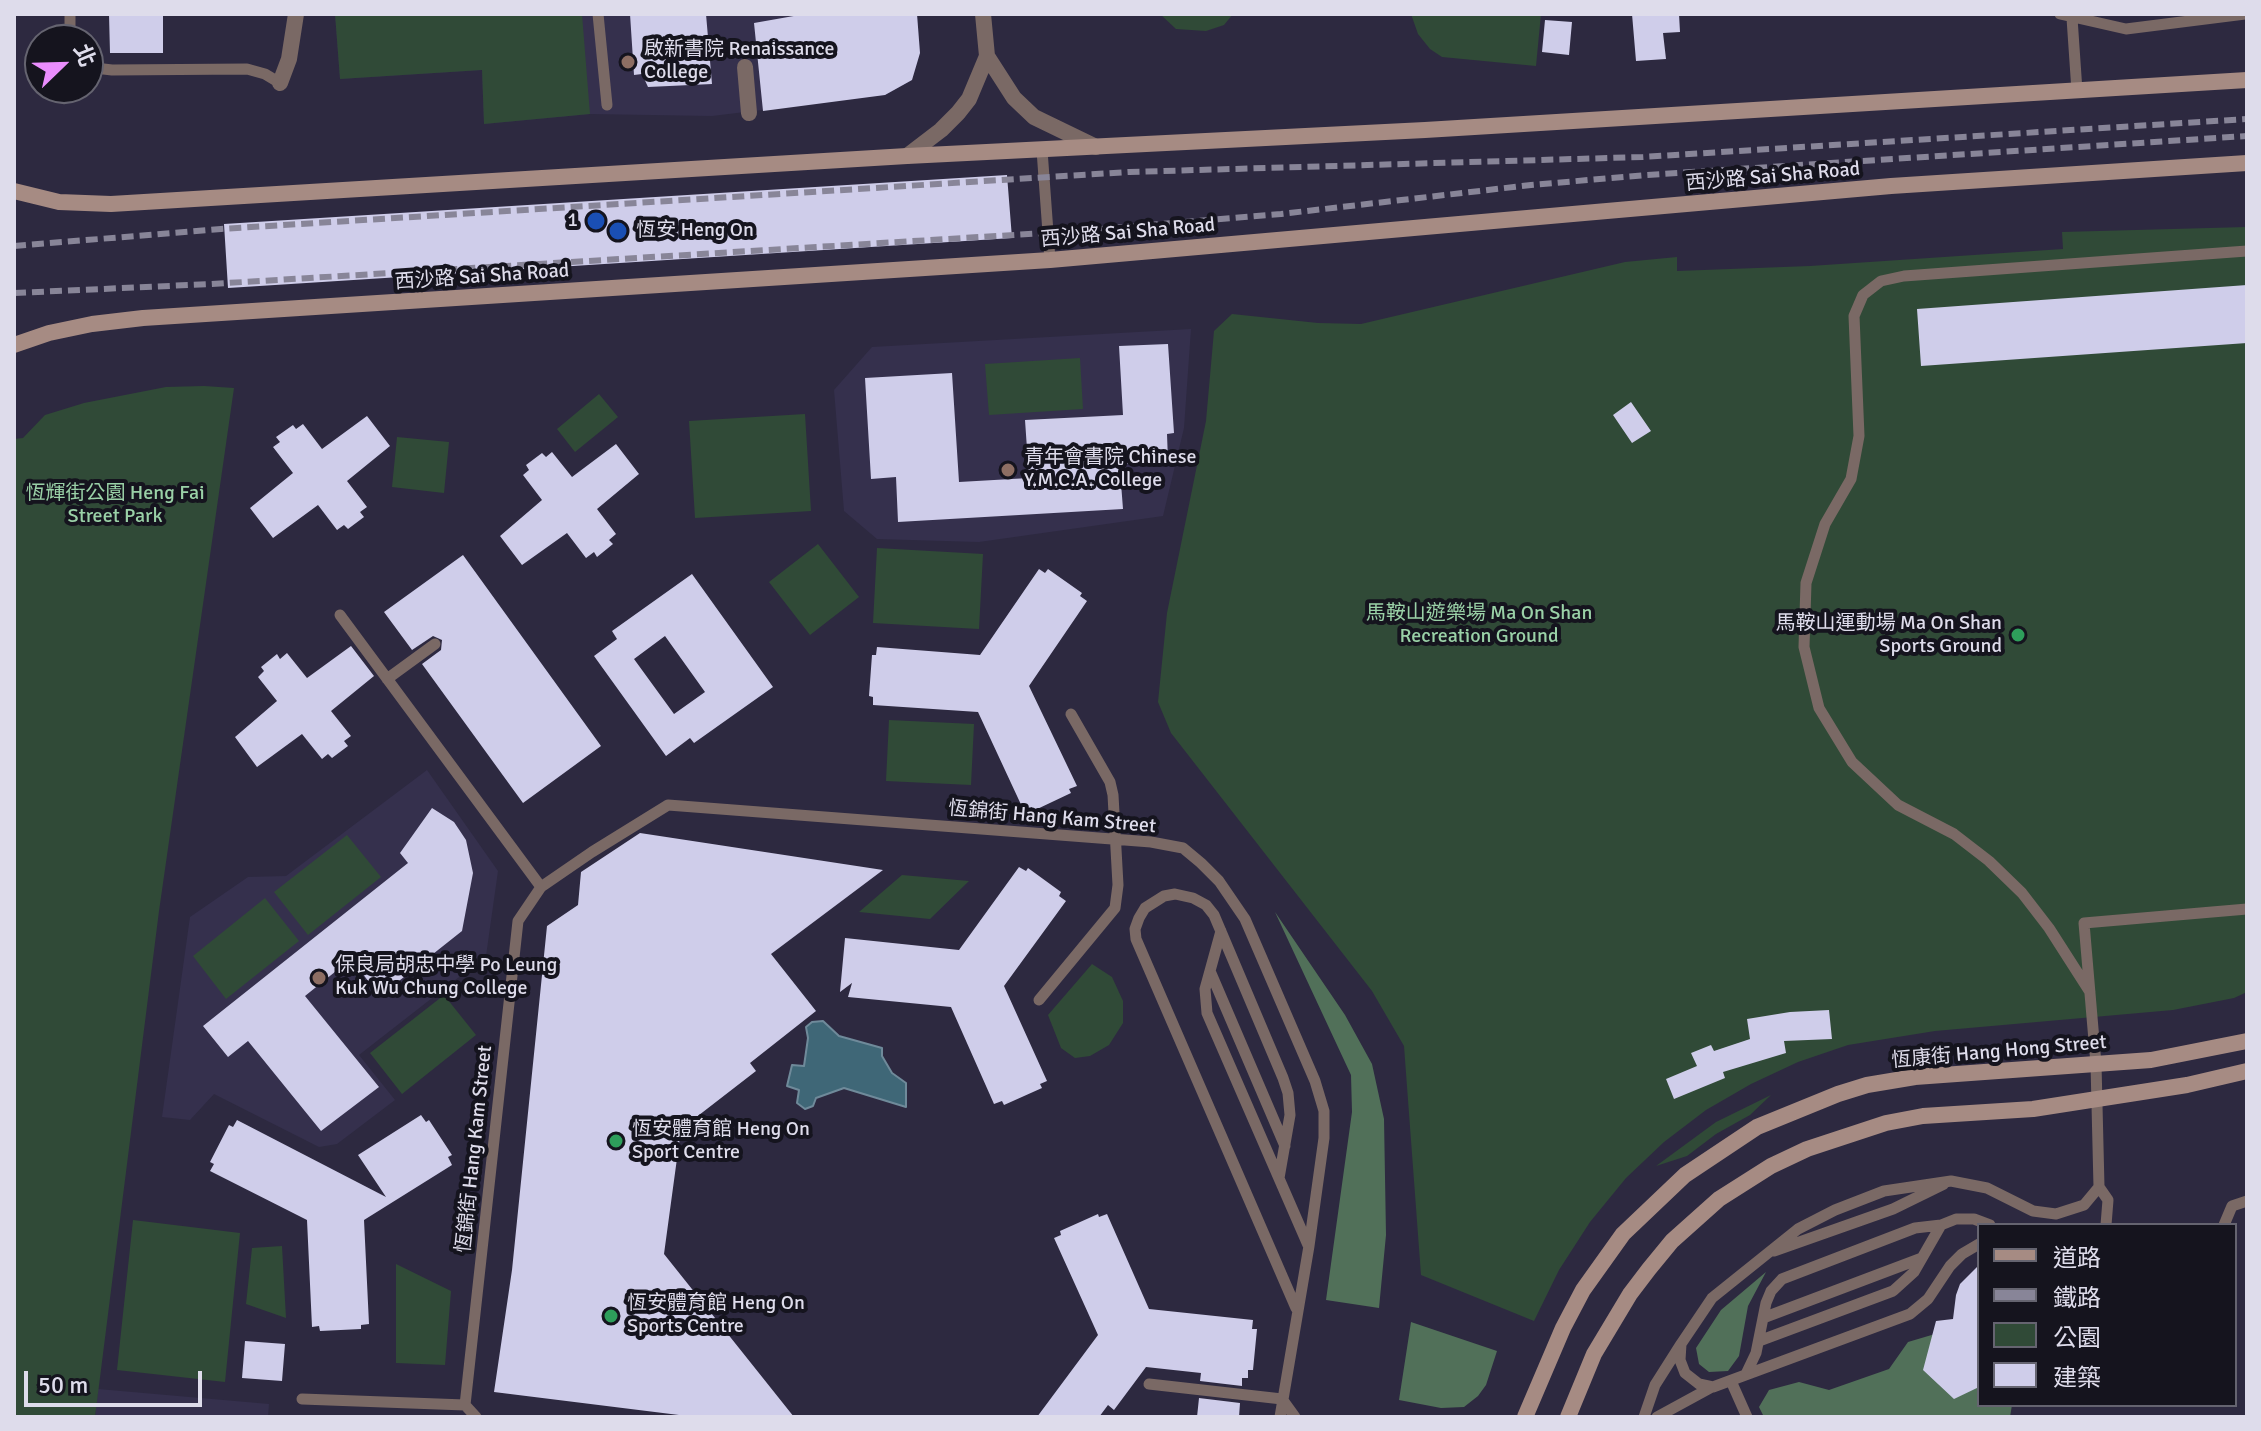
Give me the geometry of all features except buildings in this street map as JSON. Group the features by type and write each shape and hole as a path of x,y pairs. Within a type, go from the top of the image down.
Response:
{"main road":[{"path":"14,191 59,202 111,204 2247,80"},
{"name":"西沙路 Sai Sha Road","path":"14,345 63,330 143,318 1050,260 1891,186 2247,163"},
{"name":"恆康街 Hang Hong Street","path":"1525,1417 1563,1328 1604,1258 1665,1193 1733,1141 1791,1112 1867,1085 1915,1077 2151,1060 2247,1041"},
{"path":"1568,1417 1594,1354 1630,1294 1672,1241 1719,1199 1745,1181 1807,1149 1886,1123 1923,1116 2033,1109 2187,1085 2247,1071"}],"street":[{"path":"280,83 289,59 296,14"},
{"path":"983,14 987,56 1007,89 1023,107 1053,127 1096,147"},
{"path":"907,156 958,113 973,91 987,56"},
{"path":"745,67 749,113"}],"lane":[{"path":"598,14 607,105"},
{"path":"2077,91 2066,16 2126,29 2245,14"},
{"path":"104,69 247,69 265,74 280,83"},
{"path":"1042,150 1050,260"},
{"path":"2090,992 2049,928 2022,893 1989,861 1954,834 1898,805 1852,762 1819,708 1804,647 1806,583 1825,524 1851,479 1859,436 1854,316 1863,295 1881,281 1904,276 2247,251"},
{"path":"340,615 541,887"},
{"path":"387,679 435,644"},
{"path":"1039,1000 1115,908 1118,885 1110,782 1071,714"},
{"name":"恆錦街 Hang Kam Street","path":"465,1405 518,921 541,887 668,805 1183,848 1219,881 1245,919 1315,1081 1324,1111 1324,1138 1309,1246 1296,1308 1280,1417"},
{"path":"1279,1178 1290,1115 1288,1093 1214,915 1206,905 1193,898 1175,894 1164,896 1145,908 1135,929 1141,951 1296,1308"},
{"path":"2106,1223 2108,1200 2099,1187 2098,1097 2084,923 2247,909"},
{"path":"1221,931 1204,996 1207,1013 1309,1246"},
{"path":"1210,970 1285,1146"},
{"path":"1644,1417 1655,1385 1712,1298 1798,1229 1835,1210 1884,1191 1951,1181 1987,1188 2033,1211 2056,1214 2084,1205 2099,1187"},
{"path":"1766,1254 1893,1209 1951,1181"},
{"path":"2225,1223 2232,1206 2247,1201"},
{"path":"1746,1374 1759,1341 1771,1291 1782,1279 1915,1228 1941,1225 1956,1219 1974,1219 1985,1223"},
{"path":"1759,1341 1893,1291 1905,1283 1941,1225"},
{"path":"1657,1417 1713,1387 1910,1314 1928,1299 1950,1266 1977,1245"},
{"path":"1763,1318 1922,1258"},
{"path":"1681,1344 1680,1360 1685,1373 1699,1384 1713,1387"},
{"path":"1731,1381 1747,1417"},
{"path":"1149,1384 1282,1399 1295,1417"},
{"path":"302,1399 465,1405 476,1417"}],"shaded area":[{"name":"啟新書院 Renaissance College","path":"335,14 917,14 920,53 912,80 885,95 712,116 590,114 484,124 482,70 340,79"},
{"name":"青年會書院 Chinese Y.M.C.A. College","path":"1191,329 1184,428 1163,516 979,542 877,539 844,511 834,390 872,347"},
{"name":"保良局胡忠中學 Po Leung Kuk Wu Chung College","path":"427,770 498,871 486,956 359,1055 395,1100 337,1144 319,1147 214,1094 190,1120 162,1117 190,917 248,877 286,876"},
{"path":"98,1389 269,1404 268,1417 95,1417"}],"green space":[{"path":"335,14 582,14 590,114 484,124 482,70 340,79"},
{"path":"1160,14 1233,14 1224,25 1206,31 1176,29"},
{"path":"1411,14 1541,14 1536,66 1442,57 1430,49 1418,34"},
{"name":"馬鞍山遊樂場 Ma On Shan Recreation Ground","path":"2247,227 2247,992 2234,998 2173,1010 1935,1031 1848,1045 1798,1062 1706,1110 1664,1142 1626,1178 1590,1222 1559,1270 1534,1321 1421,1275 1404,1046 1372,991 1171,733 1158,702 1167,613 1206,421 1214,331 1232,314 1361,324 1625,262 1677,257 1677,271 1810,266 2063,249 2062,232"},
{"path":"1080,358 1083,409 989,415 985,364"},
{"name":"恆輝街公園 Heng Fai Street Park","path":"166,387 234,388 159,911 95,1417 14,1417 14,439 23,438 45,415 84,403"},
{"path":"599,394 618,417 575,452 557,429"},
{"path":"805,414 811,511 695,518 689,421"},
{"path":"397,437 449,442 444,493 392,487"},
{"path":"818,544 859,597 810,635 769,582"},
{"path":"877,548 983,554 979,629 873,623"},
{"path":"889,720 974,724 971,785 886,781"},
{"path":"347,835 381,877 308,935 274,892"},
{"path":"902,875 969,881 930,919 859,912"},
{"path":"265,898 299,941 226,999 193,956"},
{"path":"1275,912 1345,1015 1372,1064 1384,1119 1386,1235 1379,1308 1326,1300 1352,1112 1351,1075"},
{"path":"1092,964 1112,977 1123,1001 1123,1023 1109,1045 1090,1056 1075,1058 1061,1048 1048,1015"},
{"path":"444,995 476,1035 402,1094 370,1053"},
{"path":"1771,1095 1750,1115 1716,1134 1687,1156 1656,1166 1716,1122"},
{"path":"133,1220 240,1233 225,1382 117,1370"},
{"path":"282,1246 286,1318 246,1304 252,1248"},
{"path":"396,1264 451,1291 445,1365 396,1363"},
{"path":"1766,1272 1748,1306 1739,1356 1728,1371 1709,1372 1699,1364 1696,1348 1721,1310"},
{"path":"1411,1322 1497,1351 1486,1385 1464,1407 1441,1408 1399,1400"},
{"path":"1935,1334 1977,1371 1977,1407 2012,1407 2010,1417 1764,1417 1759,1407 1769,1390 1799,1382 1829,1390 1889,1369 1908,1342"}],"water":[{"path":"823,1021 839,1036 882,1048 882,1056 892,1073 906,1083 906,1107 844,1088 816,1098 813,1106 805,1109 797,1103 799,1090 787,1086 792,1065 804,1066 808,1038 806,1027 812,1022"}],"railway":[{"path":"14,246 221,229 1129,172 1643,157 2247,119"},
{"path":"14,293 211,284 1078,231 1281,214 1646,175 2247,136"}],"place":[{"name":"啟新書院 Renaissance College","path":"628,62"},
{"name":"1","path":"596,221"},
{"name":"恆安 Heng On","path":"618,231"},
{"name":"青年會書院 Chinese Y.M.C.A. College","path":"1008,470"},
{"name":"馬鞍山運動場 Ma On Shan Sports Ground","path":"2018,635"},
{"name":"保良局胡忠中學 Po Leung Kuk Wu Chung College","path":"319,978"},
{"name":"恆安體育館 Heng On Sport Centre","path":"616,1141"},
{"name":"恆安體育館 Heng On Sports Centre","path":"611,1316"}]}
